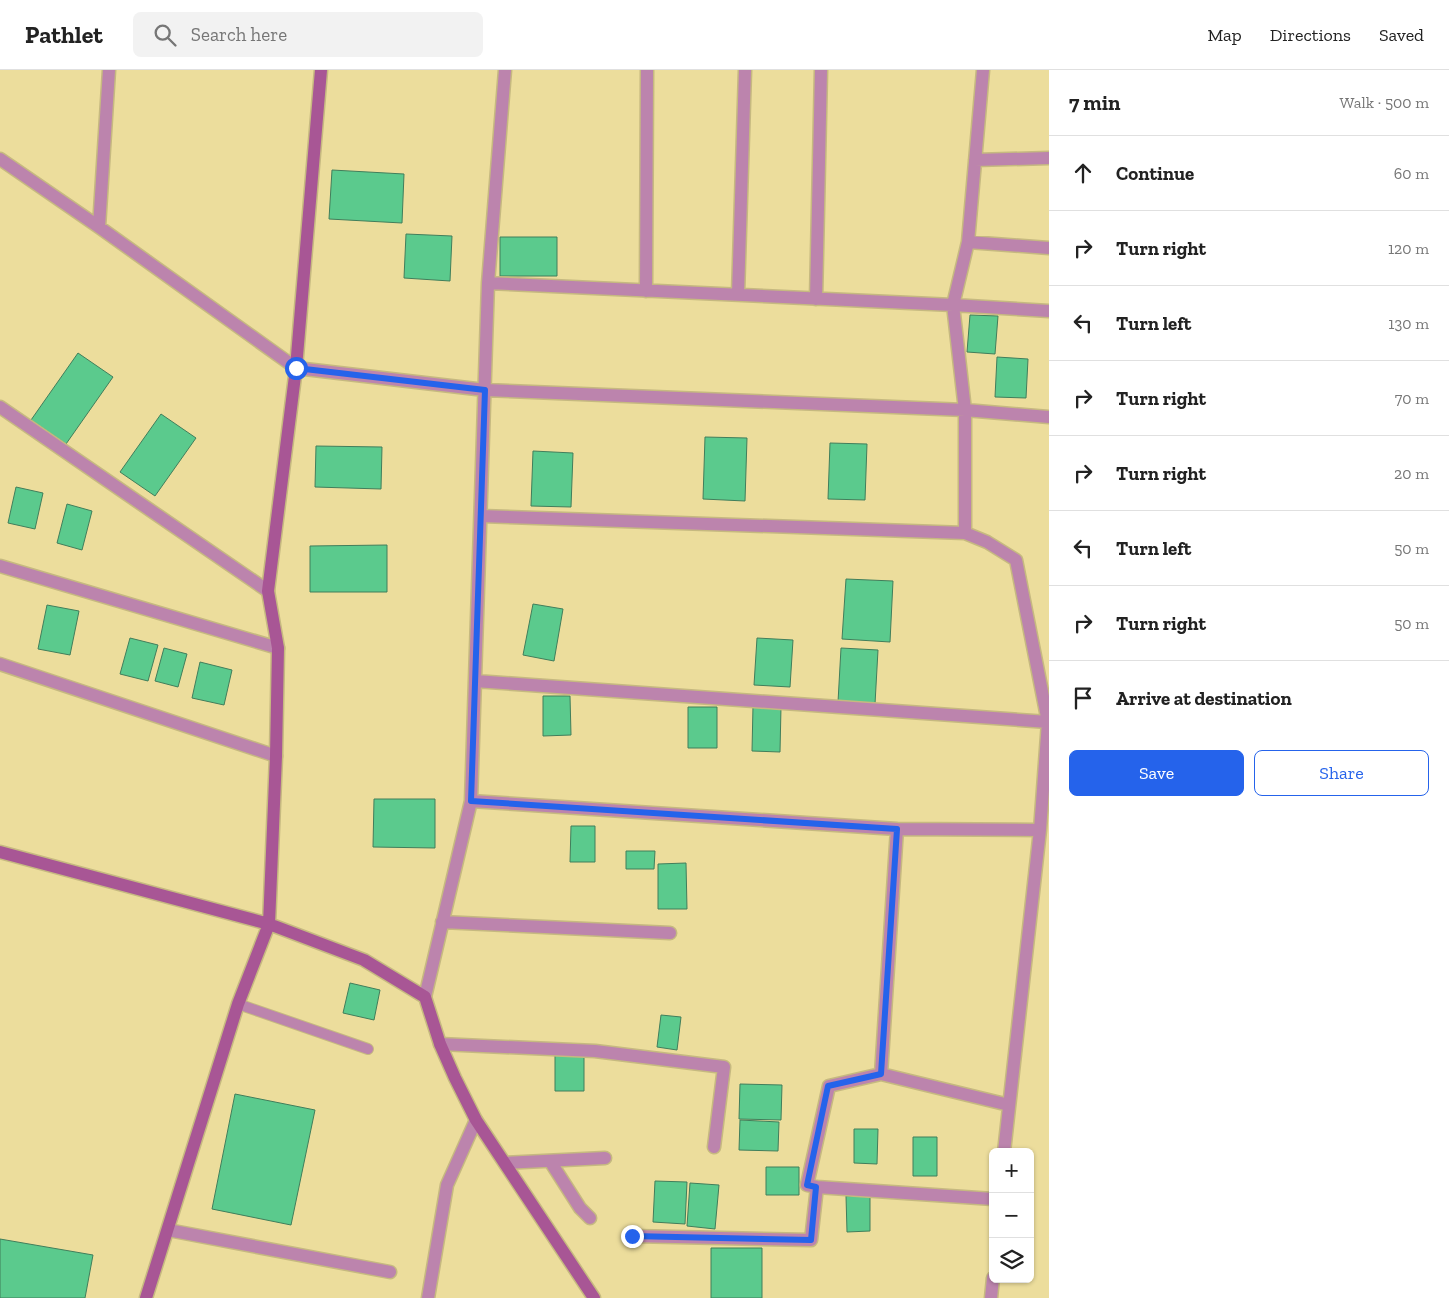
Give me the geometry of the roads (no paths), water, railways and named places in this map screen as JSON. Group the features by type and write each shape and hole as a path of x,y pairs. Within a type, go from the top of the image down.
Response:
{"street":[{"path":"99,227 109,70"},
{"path":"146,1298 238,1004 269,924 276,756 278,648 268,591 296,368 321,70"},
{"path":"504,70 488,283 471,801 425,997 440,1044 476,1120 594,1298"},
{"path":"646,291 648,70"},
{"path":"738,294 745,70"},
{"path":"816,299 821,70"},
{"path":"964,533 964,410 952,305 968,242 983,70"},
{"path":"975,160 1049,158"},
{"path":"0,159 99,227 296,368 485,390 964,410 1049,418"},
{"path":"968,242 1049,248"},
{"path":"488,283 1049,311"},
{"path":"0,407 268,591"},
{"path":"481,516 964,533 987,542 1016,560 1048,722 1040,830 1004,1148"},
{"path":"0,566 278,648"},
{"path":"0,664 276,756"},
{"path":"475,681 1048,722"},
{"path":"471,801 897,829 1040,830"},
{"path":"881,1074 897,829"},
{"path":"0,852 269,924 364,960 425,997"},
{"path":"442,922 670,933"},
{"path":"440,1044 595,1051 724,1067 714,1147"},
{"path":"989,1199 807,1185 828,1086 881,1074 1008,1105"},
{"path":"428,1298 447,1185 476,1120"},
{"path":"504,1163 604,1158"},
{"path":"550,1161 580,1208 590,1218"},
{"path":"632,1236 811,1240 816,1187"},
{"path":"168,1230 390,1272"},
{"path":"991,1298 992,1283"}],"lane":[{"path":"238,1004 368,1049"}]}
